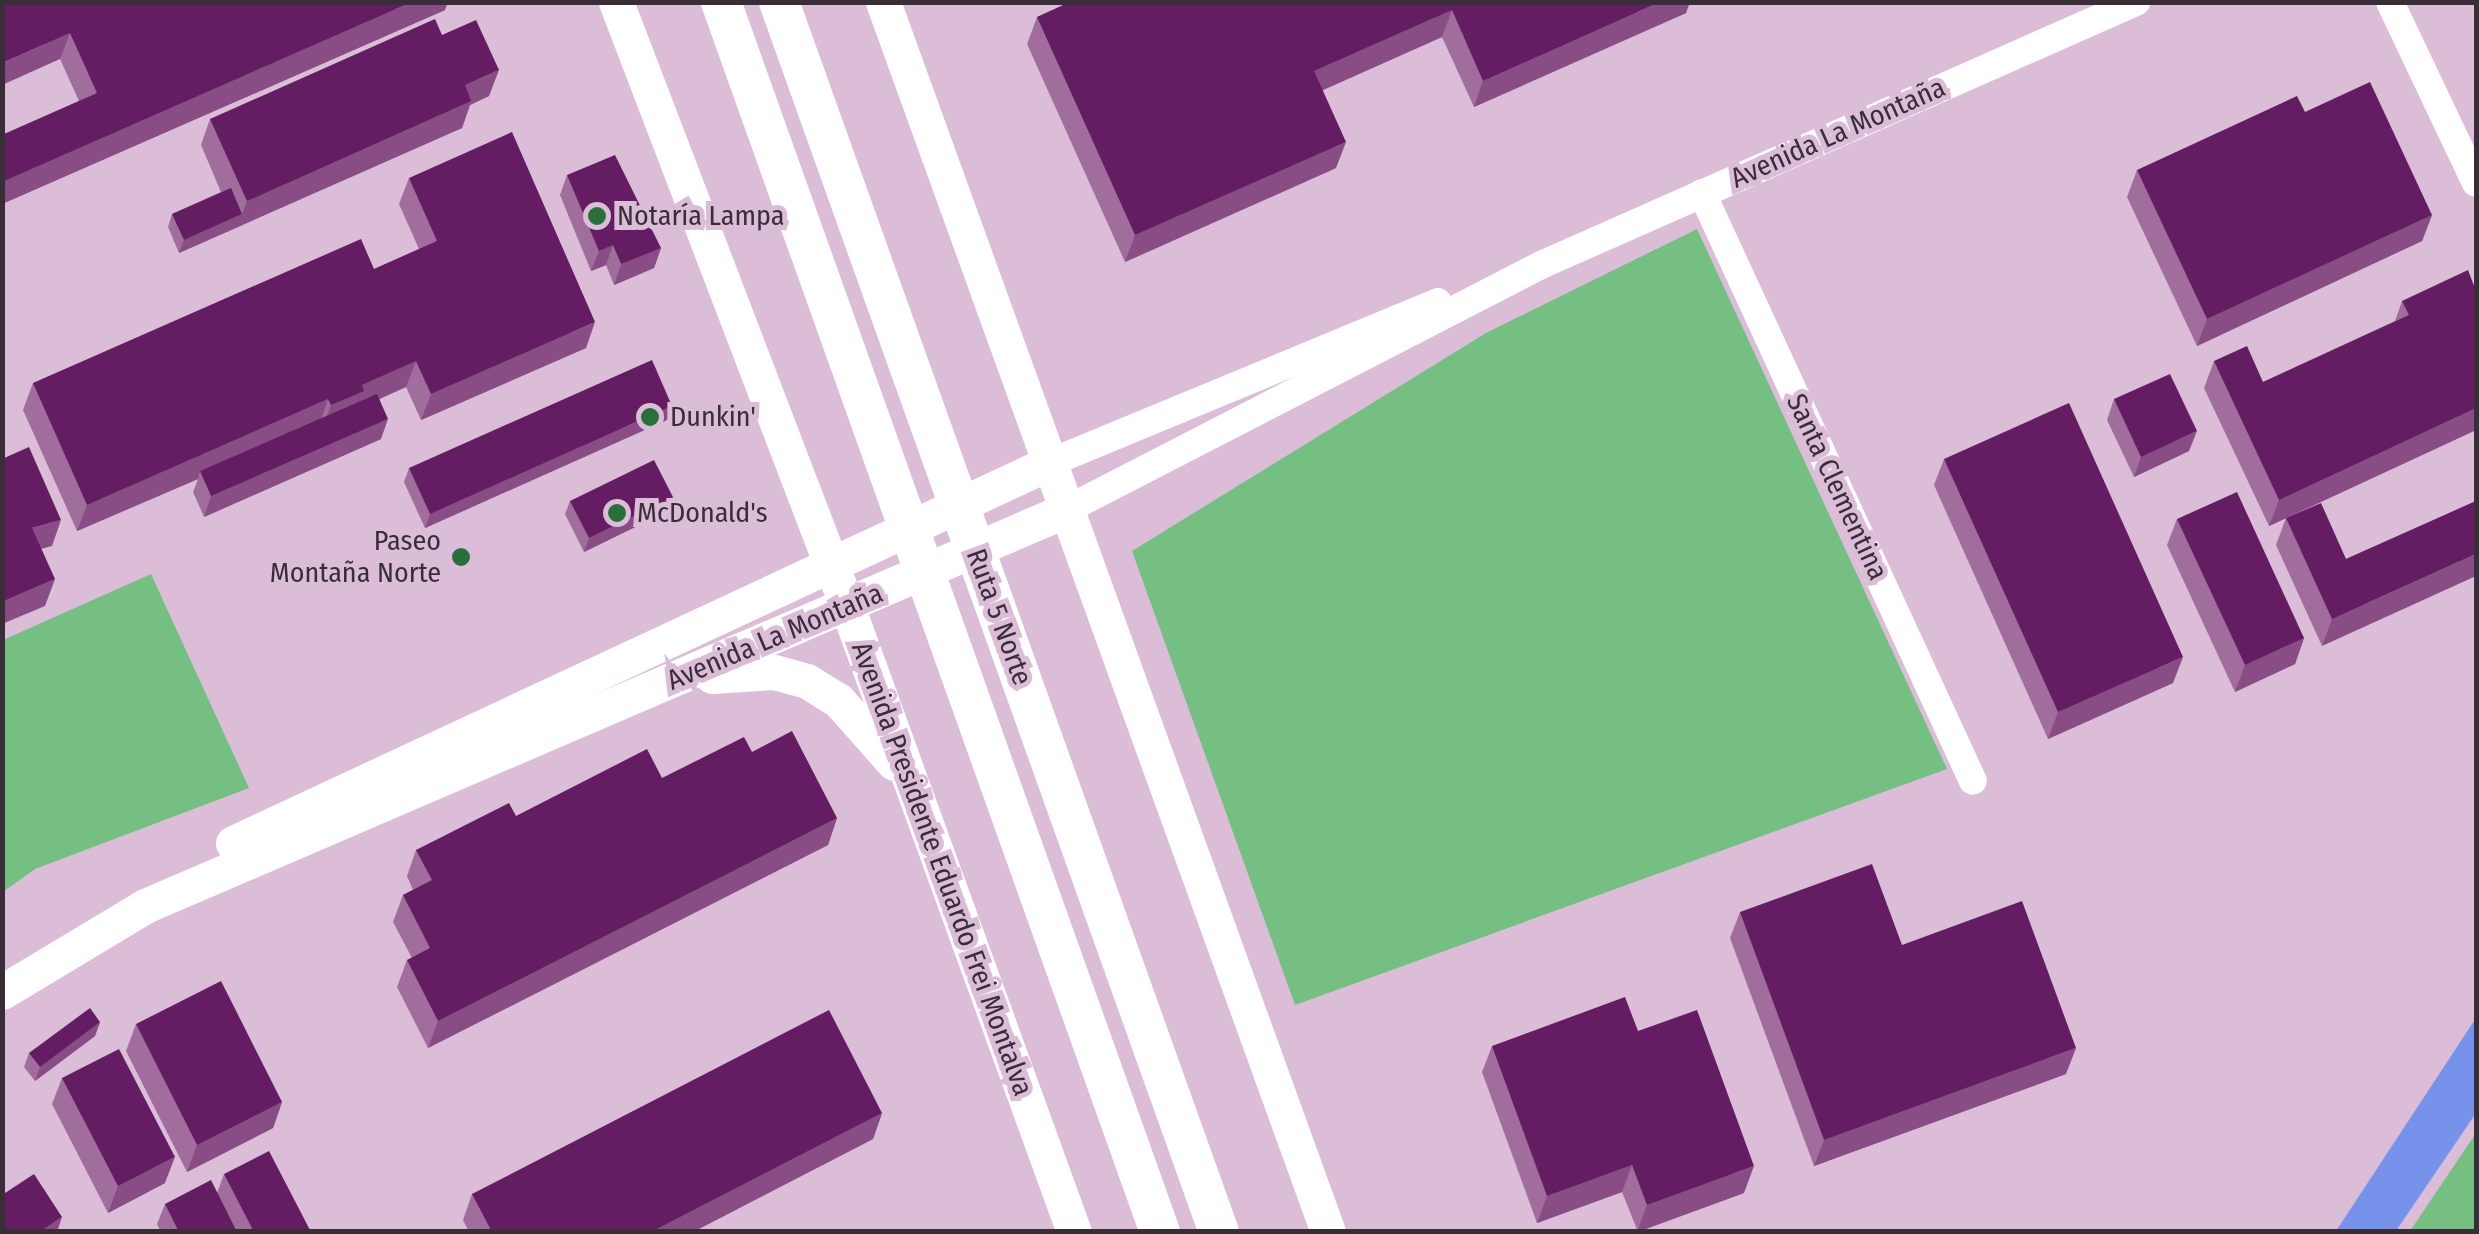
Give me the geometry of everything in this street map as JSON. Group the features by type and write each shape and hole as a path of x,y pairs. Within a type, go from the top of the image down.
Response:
{"highway":[{"name":"Ruta 5 Norte","path":"721,2 1160,1232"},
{"name":"Ruta 5 Norte","path":"779,2 1219,1232"}],"main road":[{"name":"Avenida Presidente Eduardo Frei Montalva","path":"616,2 847,606 1074,1232"},
{"path":"883,2 1328,1232"},
{"name":"Avenida La Montaña","path":"2,964 144,882 1047,464"},
{"name":"Avenida La Montaña","path":"2,992 145,906 1064,511"},
{"path":"648,692 733,673 792,676 838,700 912,786"}],"street":[{"name":"Avenida La Montaña","path":"1064,511 1541,265 2136,2"},
{"path":"2390,2 2476,183"},
{"name":"Santa Clementina","path":"1702,193 1972,781"},
{"name":"Avenida La Montaña","path":"1047,464 1349,335 1541,265"}],"green space":[{"path":"1697,229 1947,769 1295,1005 1132,551 1486,333"},
{"path":"151,574 249,788 35,869 3,892 3,640"},
{"path":"2476,1133 2476,1231 2410,1231"}],"water":[{"path":"2476,1018 2476,1113 2396,1231 2336,1231"}],"building":[{"path":"2,2 412,2 2,182 2,135 97,93 70,33 2,63"},
{"path":"1070,2 1660,2 1483,81 1452,10 1314,71 1346,142 1135,235 1037,17"},
{"path":"435,19 442,35 476,20 499,70 465,85 471,101 247,201 210,119"},
{"path":"2370,82 2432,215 2207,319 2137,170 2297,96 2305,112"},
{"path":"512,132 595,322 431,394 416,361 362,385 364,391 331,405 328,399 87,505 33,383 361,239 374,269 437,241 409,178"},
{"path":"615,155 661,248 621,264 613,245 599,251 567,175"},
{"path":"231,188 242,214 184,240 172,214"},
{"path":"2468,270 2476,291 2476,408 2279,500 2214,361 2247,346 2263,382 2409,315 2402,301"},
{"path":"652,360 672,406 430,514 409,468"},
{"path":"2170,374 2197,431 2141,457 2114,399"},
{"path":"377,394 388,419 211,496 200,471"},
{"path":"2069,403 2183,657 2058,712 1944,459"},
{"path":"29,447 61,520 32,528 55,579 2,602 2,459"},
{"name":"McDonald's","path":"654,460 673,497 589,538 570,501"},
{"path":"2237,492 2304,638 2245,665 2177,519"},
{"path":"2476,501 2476,554 2332,619 2286,518 2321,503 2346,559"},
{"path":"792,731 837,818 438,1021 407,960 430,948 403,895 432,880 416,850 509,803 516,816 647,749 662,778 744,737 752,752"},
{"path":"1872,864 1902,945 2022,901 2076,1048 1824,1140 1740,912"},
{"path":"221,981 282,1102 197,1145 136,1024"},
{"path":"1625,997 1638,1031 1697,1010 1754,1166 1647,1205 1632,1165 1547,1196 1492,1046"},
{"path":"90,1008 100,1022 40,1067 29,1053"},
{"path":"829,1010 882,1113 651,1232 492,1232 472,1194"},
{"path":"119,1049 175,1157 118,1186 62,1078"},
{"path":"269,1151 311,1232 254,1232 224,1174"},
{"path":"34,1174 62,1217 40,1232 2,1232 2,1195"},
{"path":"211,1180 237,1232 179,1232 165,1204"}],"place":[{"name":"Notaría Lampa","path":"597,216"},
{"name":"Dunkin'","path":"650,417"},
{"name":"McDonald's","path":"617,513"},
{"name":"Paseo Montaña Norte","path":"461,557"}]}
